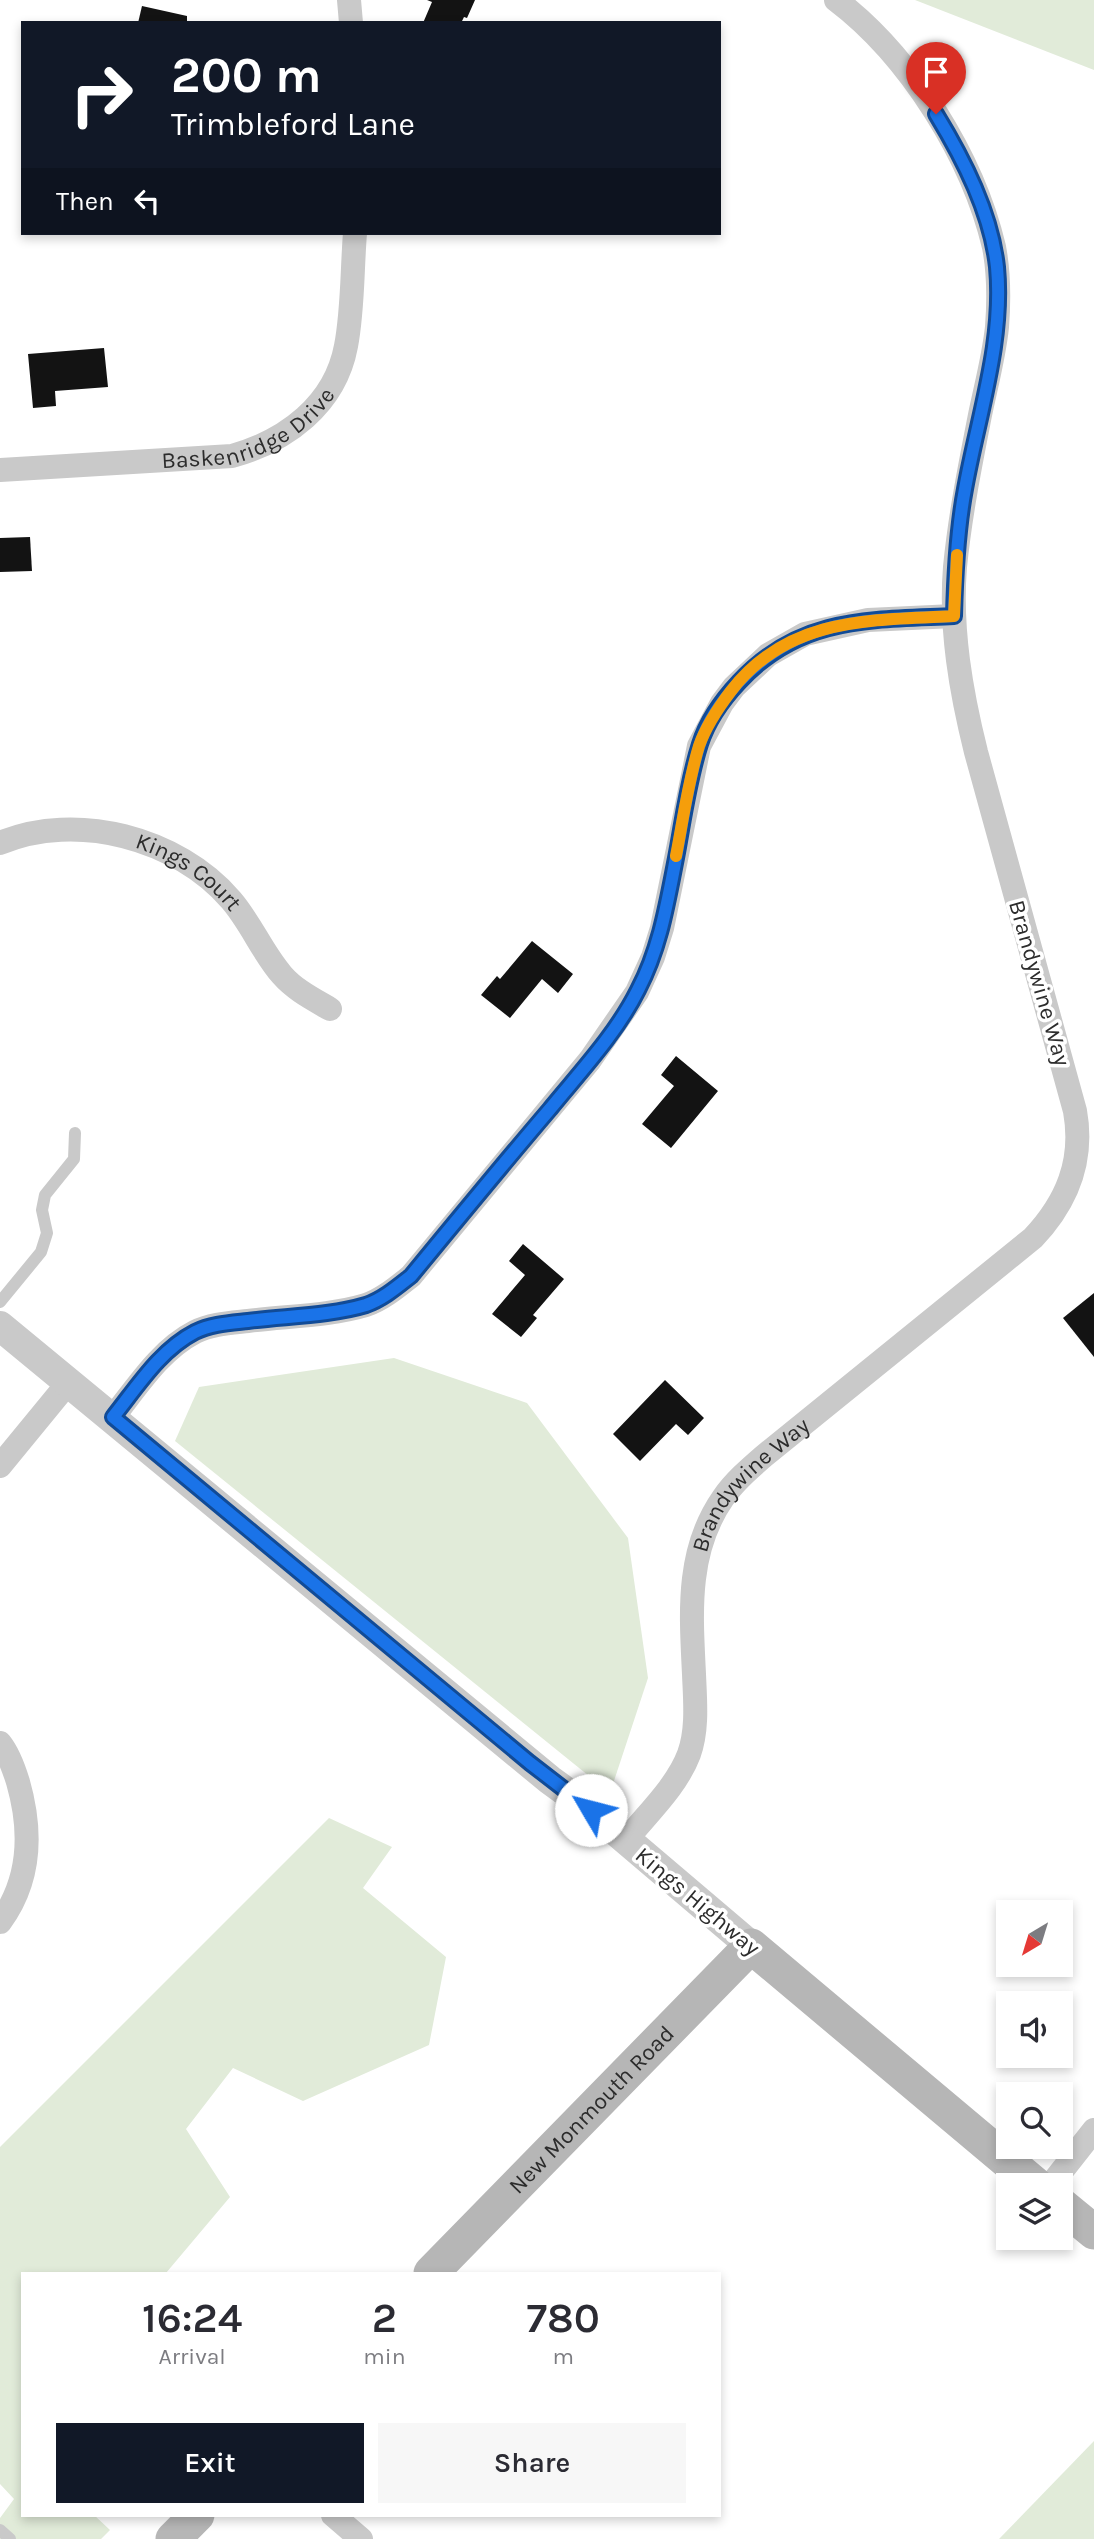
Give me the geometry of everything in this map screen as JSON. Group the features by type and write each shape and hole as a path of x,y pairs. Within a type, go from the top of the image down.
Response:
{"main road":[{"name":"Kings Highway","path":"751,1946 1022,2173"},
{"name":"New Monmouth Road","path":"432,2272 751,1946"},
{"path":"1073,2215 1094,2232"},
{"path":"173,2539 195,2517"}],"street":[{"path":"349,0 351,21"},
{"name":"Brandywine Way","path":"626,1840 682,1769 693,1740 695,1713 692,1583 705,1534 723,1499 738,1480 764,1456 1033,1238 1055,1213 1075,1167 1078,1138 1076,1111 975,752 965,709 954,616 955,569 964,491 997,328 998,291 993,247 979,199 936,114 883,44 836,0"},
{"name":"Baskenridge Drive","path":"0,470 232,456 257,449 293,429 315,408 340,366 346,346 355,235"},
{"path":"113,1417 157,1362 184,1338 198,1331 233,1322 337,1311 367,1304 396,1289 411,1276 590,1060 637,992 663,928 699,746 722,703 734,687 768,655 805,634 868,620 954,616"},
{"name":"Kings Court","path":"0,843 44,832 91,831 142,842 181,859 205,875 232,902 284,977 330,1010"},
{"name":"Kings Highway","path":"0,1326 626,1840 751,1946"},
{"path":"0,1466 68,1383"},
{"path":"0,1743 14,1771 26,1810 27,1826 23,1874 14,1899 0,1922"},
{"path":"1060,2173 1094,2130"},
{"path":"335,2517 361,2539"}],"lane":[{"path":"0,1302 41,1252 47,1233 42,1210 45,1195 74,1159 75,1133"},
{"path":"0,2529 10,2539"}],"green space":[{"path":"915,0 1094,0 1094,70"},
{"path":"394,1358 527,1403 628,1538 648,1678 610,1793 175,1441 199,1387"},
{"path":"329,1818 392,1847 363,1888 446,1957 429,2045 303,2101 233,2068 186,2129 230,2197 167,2272 21,2272 21,2517 96,2517 110,2530 101,2539 0,2539 0,2518 14,2499 0,2484 0,2147"},
{"path":"1094,2441 1094,2539 999,2539"}],"building":[{"path":"427,0 475,0 467,18 464,17 462,21 424,21 432,2"},
{"path":"142,6 187,16 187,21 138,21"},
{"path":"104,348 108,387 55,391 56,406 33,408 28,354"},
{"path":"30,537 32,571 0,572 0,538"},
{"path":"532,941 573,974 558,993 542,979 510,1018 481,995 497,976 500,979"},
{"path":"676,1056 718,1091 671,1148 642,1124 674,1086 661,1075"},
{"path":"523,1244 564,1279 533,1315 537,1318 521,1337 492,1314 525,1275 509,1261"},
{"path":"1094,1293 1094,1357 1063,1318"},
{"path":"665,1380 704,1418 688,1435 676,1424 640,1461 613,1434"}],"slow traffic":[{"path":"676,856 699,746 704,733 734,687 768,655 805,634 868,620 954,616 957,555"}],"route":[{"path":"591,1810 550,1780 113,1417 157,1362 184,1338 198,1331 233,1322 337,1311 367,1304 396,1289 411,1276 590,1060 637,992 663,928 699,746 704,733 734,687 768,655 805,634 868,620 954,616 955,569 964,491 997,328 998,291 997,266 979,199 949,135 936,114"}]}
